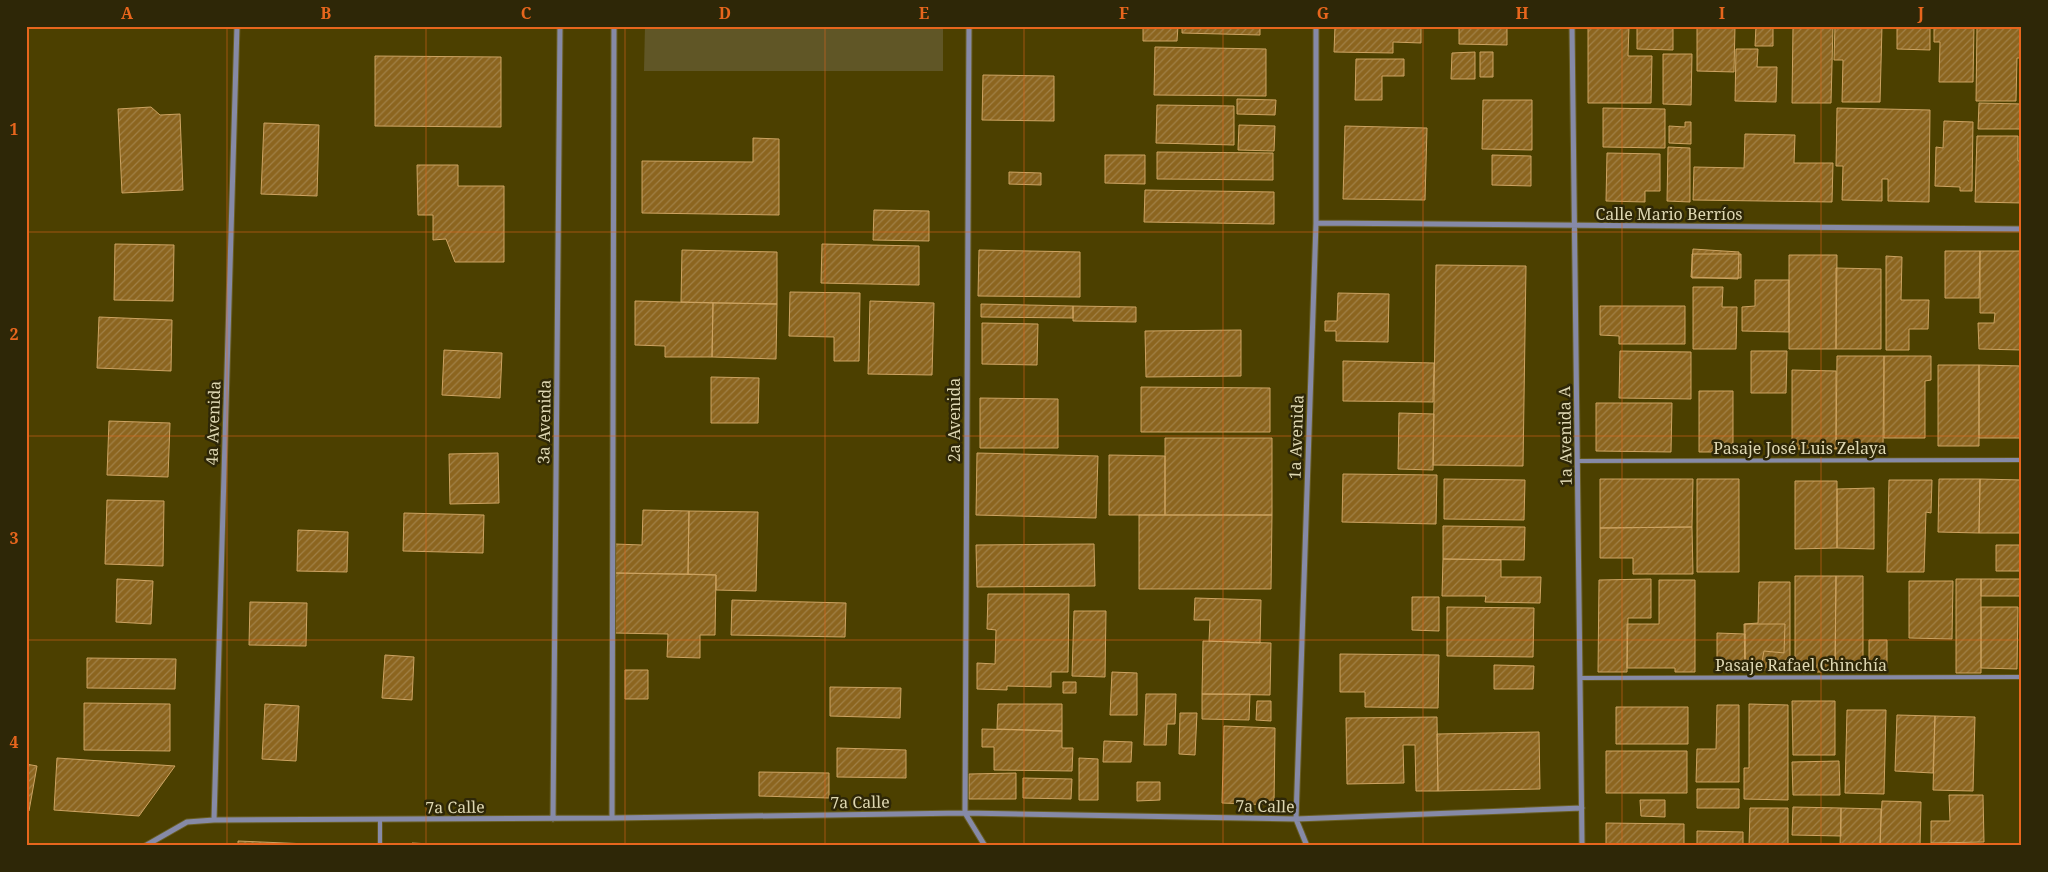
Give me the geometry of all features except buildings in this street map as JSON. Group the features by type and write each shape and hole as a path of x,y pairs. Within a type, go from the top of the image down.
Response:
{"street":[{"name":"4a Avenida","path":"214,820 237,26"},
{"name":"3a Avenida","path":"553,818 560,26"},
{"path":"612,818 614,26"},
{"name":"2a Avenida","path":"965,813 968,26"},
{"name":"1a Avenida","path":"1307,846 1296,819 1316,224 1316,26"},
{"name":"1a Avenida A","path":"1572,26 1582,846"},
{"name":"Calle Mario Berríos","path":"1316,224 2022,229"},
{"name":"7a Calle","path":"145,846 187,822 214,820 612,818 965,813 1296,819 1582,808"},
{"path":"965,813 985,846"}],"lane":[{"name":"Pasaje José Luis Zelaya","path":"1577,461 2022,460"},
{"name":"Pasaje Rafael Chinchía","path":"1580,678 2022,677"},
{"path":"380,820 380,846"}],"shaded area":[{"path":"645,26 943,26 943,71 644,71"}]}
